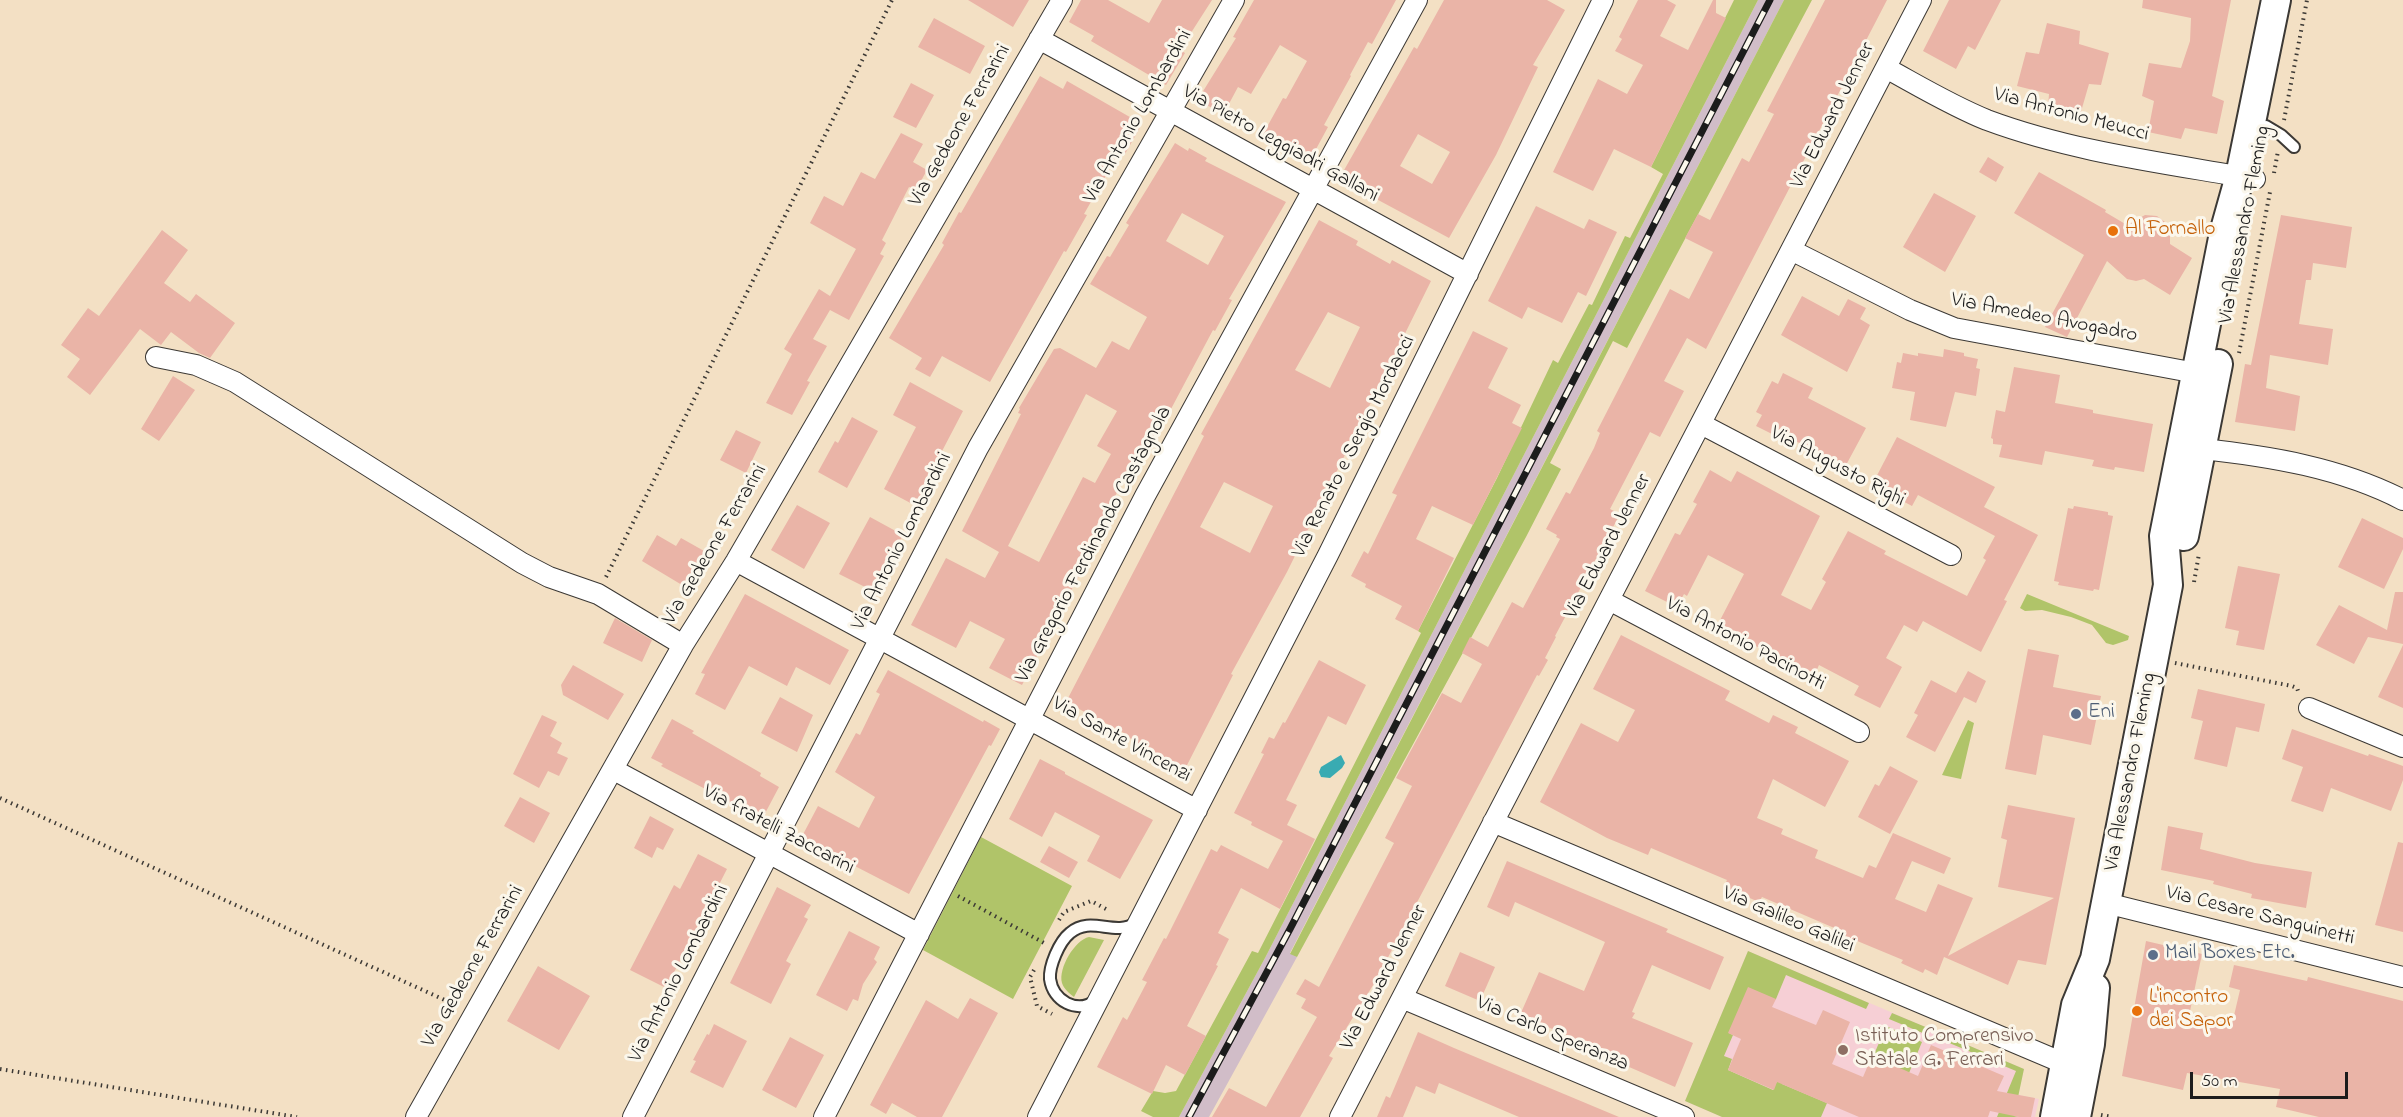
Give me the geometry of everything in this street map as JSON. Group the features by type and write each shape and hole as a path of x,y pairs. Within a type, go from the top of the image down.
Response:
{"main road":[{"name":"Via Alessandro Fleming","path":"2180,585 2175,578 2203,438 2276,0"},
{"name":"Via Alessandro Fleming","path":"2055,1117 2078,998 2092,971 2106,903 2171,658 2180,585 2164,536 2224,233 2248,177 2274,131 2290,0"},
{"name":"Via Alessandro Fleming","path":"2203,438 2194,437 2230,248 2224,233"},
{"name":"Via Alessandro Fleming","path":"2076,1117 2095,1008 2095,959"}],"street":[{"name":"Via Gedeone Ferrarini","path":"416,1117 683,645 736,561 1062,0"},
{"name":"Via Antonio Lombardini","path":"633,1117 993,422 1234,0"},
{"name":"Via Gregorio Ferdinando Castagnola","path":"824,1117 1145,496 1417,0"},
{"name":"Via Edward Jenner","path":"1340,1117 1921,0"},
{"name":"Via Renato e Sergio Mordacci","path":"1038,1117 1197,810 1468,274 1602,1"},
{"name":"Via Pietro Leggiadri Gallani","path":"1039,39 1468,274"},
{"name":"Via Antonio Meucci","path":"1886,68 1971,113 2003,125 2139,160 2248,177"},
{"name":"Via Amedeo Avogadro","path":"1791,250 1910,310 1954,328 2196,373"},
{"path":"156,357 196,365 235,382 522,563 549,577 598,594 683,645"},
{"name":"Via Augusto Righi","path":"1701,424 1952,555"},
{"path":"2203,438 2246,454 2344,474 2403,500"},
{"name":"Via Sante Vincenzi","path":"736,561 1031,718 1197,810"},
{"name":"Via Antonio Pacinotti","path":"1609,600 1859,732"},
{"path":"2308,708 2403,747"},
{"name":"Via fratelli Zaccarini","path":"614,770 919,934"},
{"name":"Via Galileo Galilei","path":"1493,822 2056,1060 2066,1062"},
{"name":"Via Cesare Sanguinetti","path":"2106,903 2403,977"},
{"name":"Via Carlo Speranza","path":"1402,998 1684,1117"}],"lane":[{"path":"2274,131 2294,147"},
{"name":"Via Renato e Sergio Mordacci","path":"1104,990 1096,1000 1085,1006 1073,1006 1057,996 1050,976 1061,944 1070,933 1083,926 1096,925 1123,929 1135,923 1143,914"}],"path":[{"path":"598,594 892,0"},
{"path":"2237,362 2274,131 2307,0"},
{"path":"2180,585 2200,552"},
{"path":"2171,658 2295,687 2299,691 2301,701 2308,708"},
{"path":"0,798 475,1014"},
{"path":"943,889 1047,944"},
{"path":"0,1069 297,1117"}],"shaded area":[{"path":"1758,0 1784,0 1290,953 1297,957 1209,1117 1179,1117 1265,958"},
{"name":"Istituto Comprensivo Statale G. Ferrari","path":"1748,951 2024,1069 2018,1095 2039,1099 2035,1117 1722,1117 1685,1101"}],"green space":[{"path":"1734,0 1758,0 1265,958 1179,1117 1153,1117 1141,1111 1153,1091 1165,1093 1176,1091 1252,951 1258,953 1421,633 1418,631 1497,478 1553,360 1558,363 1589,304 1592,305 1625,236 1630,238 1663,174 1651,167"},
{"path":"1784,0 1812,0 1627,348 1613,341 1550,463 1561,469 1526,537 1297,957 1290,954"},
{"path":"2027,594 2129,636 2128,640 2113,645 2106,643 2092,625 2042,610 2025,611 2020,608"},
{"path":"1968,720 1974,723 1961,779 1942,775"},
{"path":"981,837 1072,886 1013,999 923,950"},
{"path":"1089,937 1104,940 1074,997 1063,985 1061,977 1065,963 1073,949"},
{"path":"1748,951 1869,1003 1866,1009 1786,975 1776,999 1729,1033 1733,1035 1724,1056 1732,1059 1728,1070 1773,1090 1784,1066 1789,1068 1782,1084 1827,1103 1821,1117 1722,1117 1685,1101"},
{"path":"1892,1013 1928,1028 1925,1034 1889,1019"},
{"path":"1886,1026 1922,1042 1909,1073 1873,1057"},
{"path":"1937,1032 2024,1069 2014,1116 2019,1117 1997,1117 2016,1071 1935,1037"}],"water":[{"path":"1341,755 1345,763 1342,768 1330,778 1321,777 1319,772 1321,767"}],"building":[{"path":"968,0 1029,0 1013,27"},
{"path":"1081,0 1108,0 1149,23 1162,0 1212,0 1180,50 1185,53 1166,85 1091,41 1094,36 1069,22"},
{"path":"1254,0 1396,0 1372,44 1368,42 1350,75 1324,125 1328,127 1309,162 1262,136 1307,61 1280,45 1251,94 1238,87 1224,113 1197,101 1236,38 1233,37"},
{"path":"1444,0 1547,0 1565,10 1533,65 1538,67 1496,155 1449,238 1339,179 1414,47 1417,49","holes":["1418,134 1450,152 1432,184 1400,166"]},
{"path":"1638,0 1667,0 1676,5 1660,36 1688,50 1713,0 1716,0 1716,13 1726,18 1651,167 1614,149 1593,191 1553,172 1598,79 1627,94 1643,65 1615,51 1622,39 1619,37"},
{"path":"1825,0 1887,0 1706,349 1687,338 1664,381 1684,391 1660,437 1650,432 1610,509 1620,514 1555,636 1545,658 1548,660 1539,676 1537,675 1375,982 1329,1056 1333,1058 1300,1117 1212,1117 1229,1088 1266,1107 1317,1017 1301,1008 1306,999 1296,994 1305,979 1319,987 1394,843 1385,838 1412,786 1396,778 1442,693 1461,703 1482,664 1462,653 1470,637 1488,647 1512,602 1523,608 1560,539 1546,529 1566,492 1570,494 1594,448 1600,433 1597,431 1670,289 1689,299 1713,252 1685,238 1698,214 1710,220 1742,158 1749,162 1774,114 1767,111"},
{"path":"1949,0 2001,0 1975,50 1968,46 1956,69 1923,51"},
{"path":"2143,0 2231,0 2212,96 2224,101 2217,134 2185,128 2181,139 2148,132 2154,101 2142,96 2149,63 2181,68 2190,41 2191,18 2142,8"},
{"path":"934,18 985,46 970,74 918,47"},
{"path":"2047,23 2080,31 2079,44 2109,53 2101,85 2089,84 2080,115 2048,107 2049,94 2017,86 2026,52 2039,54"},
{"path":"1040,76 1063,89 1067,81 1142,124 1125,154 1120,151 1084,214 1087,215 1066,252 1064,251 990,382 942,356 930,377 915,369 922,358 889,338 944,245 942,243 959,212 961,213"},
{"path":"911,83 934,95 916,128 893,117"},
{"path":"901,133 923,144 913,162 927,170 916,190 909,187 882,240 886,243 880,254 884,256 849,320 830,310 813,339 827,346 807,381 810,382 792,415 766,403 792,354 784,349 819,289 830,296 856,249 810,223 824,196 843,206 861,172 875,179"},
{"path":"1175,143 1188,151 1189,148 1207,158 1205,161 1286,202 1229,299 1232,300 1215,331 1213,330 1163,424 1161,423 1136,468 1131,465 1106,514 1110,515 1091,554 1035,652 1038,654 1022,685 989,668 1005,639 970,621 956,648 911,625 946,558 985,578 999,552 962,531 1021,414 1018,413 1019,408 1054,349 1060,348 1096,368 1112,341 1129,350 1147,317 1090,284 1129,225 1126,223","holes":["1182,213 1224,236 1208,265 1166,241","1086,394 1117,411 1097,446 1111,454 1095,483 1083,477 1039,562 1008,546"]},
{"path":"1988,157 2004,167 1996,182 1979,172"},
{"path":"2039,172 2106,210 2105,212 2127,225 2145,215 2157,216 2165,222 2170,233 2170,244 2192,258 2170,295 2144,279 2136,281 2127,279 2107,261 2067,337 2045,327 2084,255 2014,213"},
{"path":"1934,193 1976,216 1945,272 1903,247"},
{"path":"1536,206 1584,229 1589,219 1617,232 1586,296 1578,292 1562,323 1528,307 1522,319 1488,301"},
{"path":"2281,215 2352,227 2346,268 2313,263 2311,280 2306,280 2299,324 2333,329 2328,365 2270,355 2266,388 2300,396 2295,431 2235,422 2245,364 2251,365"},
{"path":"1319,220 1358,241 1356,245 1390,264 1392,260 1431,281 1287,572 1231,674 1233,675 1184,771 1132,743 1134,740 1123,735 1124,733 1066,702 1204,436 1201,434","holes":["1328,312 1360,327 1330,388 1295,370","1224,482 1273,506 1250,553 1200,527"]},
{"path":"162,230 188,250 164,283 190,302 196,294 235,323 210,358 199,353 171,332 161,345 140,329 90,395 67,377 80,359 61,345 88,308 99,316"},
{"path":"1802,296 1839,316 1848,299 1866,308 1860,319 1870,325 1847,372 1781,335"},
{"path":"1473,331 1508,348 1488,388 1521,405 1512,423 1522,428 1473,525 1432,506 1416,539 1454,558 1418,631 1395,619 1402,606 1365,587 1366,584 1351,576 1364,551 1368,554 1397,495 1392,493"},
{"path":"1944,349 1964,353 1964,356 1978,359 1976,368 1980,369 1976,396 1955,392 1946,427 1910,420 1915,392 1892,388 1897,362 1901,363 1903,353 1943,357"},
{"path":"2014,367 2060,375 2055,403 2093,410 2093,413 2153,424 2144,472 2092,466 2094,460 2045,451 2042,465 1999,457 2002,445 1993,444 1991,438 1996,410 2005,412"},
{"path":"1783,373 1813,388 1808,398 1866,428 1845,467 1788,437 1786,441 1756,426 1762,415 1756,412 1772,381 1778,384"},
{"path":"173,376 195,390 159,441 141,429"},
{"path":"910,382 963,411 940,455 944,457 918,507 884,489 916,427 893,415"},
{"path":"852,417 878,431 847,488 818,472 835,441 838,443"},
{"path":"736,430 761,442 746,473 720,460"},
{"path":"1897,437 1995,487 1984,507 2038,535 2004,600 2007,601 1981,652 1923,621 1917,632 1904,625 1886,658 1902,667 1880,708 1854,695 1859,686 1819,665 1814,676 1717,626 1744,574 1708,555 1687,596 1684,594 1677,607 1645,591 1675,533 1680,535 1697,504 1693,502 1710,470 1731,482 1737,471 1820,516 1781,595 1811,610 1826,582 1822,579 1848,531 1886,551 1884,554 1967,596 1986,560 1983,558 1995,536 1918,495 1912,506 1872,485"},
{"path":"797,505 830,523 804,569 771,550"},
{"path":"2074,506 2108,512 2108,515 2113,516 2099,590 2058,585 2059,582 2054,581 2068,508 2073,509"},
{"path":"870,517 903,535 873,591 839,574"},
{"path":"2362,518 2403,538 2403,549 2384,589 2338,567"},
{"path":"657,535 676,546 681,538 713,556 692,591 642,561"},
{"path":"2238,566 2280,574 2264,650 2236,645 2239,631 2225,628"},
{"path":"2395,592 2403,592 2403,644 2368,637 2354,664 2316,645 2339,605 2387,630"},
{"path":"745,594 849,650 830,685 796,667 787,686 749,666 725,710 695,694 705,674 701,673"},
{"path":"615,618 652,640 642,662 603,643"},
{"path":"1621,635 1730,691 1725,700 1769,723 1773,715 1798,727 1795,733 1849,761 1825,807 1773,779 1757,818 1783,829 1781,834 1818,850 1815,858 1863,878 1869,865 1876,868 1893,833 1951,858 1944,874 1912,861 1895,899 1926,912 1938,884 1973,898 1948,956 2054,898 1998,887 2007,840 2001,838 2008,805 2075,818 2046,965 2018,960 2008,985 1944,957 1937,975 1925,969 1923,973 1901,963 1903,960 1838,933 1839,930 1762,897 1759,902 1724,887 1727,880 1651,848 1648,855 1607,838 1540,802 1581,723 1618,742 1635,710 1593,689"},
{"path":"2403,645 2403,708 2378,697"},
{"path":"2028,649 2059,655 2053,687 2101,696 2091,745 2043,735 2036,775 2005,769"},
{"path":"1319,660 1366,685 1346,725 1328,716 1286,800 1297,805 1287,825 1315,839 1280,909 1241,888 1218,933 1229,939 1216,965 1218,966 1187,1026 1206,1036 1185,1075 1166,1065 1152,1094 1097,1067 1123,1017 1127,1020 1147,982 1142,980 1164,938 1166,939 1211,849 1217,852 1221,845 1268,869 1283,841 1251,825 1252,822 1234,813 1264,754 1261,753 1269,737 1274,739 1283,722 1285,723"},
{"path":"573,665 624,694 608,720 563,695 561,685"},
{"path":"888,670 1000,729 991,746 989,745 909,894 849,863 846,867 799,842 818,806 859,828 875,797 835,772 856,733 860,735 880,694 876,692"},
{"path":"1968,671 1986,681 1976,703 1964,697 1935,752 1906,737 1918,715 1914,713 1931,680 1956,693"},
{"path":"2198,689 2265,704 2259,732 2236,727 2227,767 2194,759 2203,721 2191,718"},
{"path":"780,697 813,715 797,752 761,733"},
{"path":"542,715 557,722 550,736 562,743 557,753 568,758 559,776 548,771 539,788 513,774"},
{"path":"672,719 761,773 760,776 779,787 761,821 739,809 740,807 661,766 663,764 651,758"},
{"path":"2292,729 2403,766 2403,780 2391,811 2331,788 2323,812 2291,801 2303,767 2282,759"},
{"path":"1040,759 1153,820 1120,879 1087,861 1100,836 1055,812 1042,837 1009,819"},
{"path":"1890,766 1918,781 1890,834 1858,817 1875,784 1879,786"},
{"path":"520,797 550,813 534,843 504,826"},
{"path":"650,816 674,829 663,850 657,847 652,858 634,848"},
{"path":"2168,826 2203,833 2200,849 2255,863 2312,872 2306,908 2251,898 2252,894 2213,884 2214,881 2161,870"},
{"path":"2398,842 2403,843 2403,932 2375,925"},
{"path":"1049,846 1078,862 1069,878 1040,862"},
{"path":"698,854 727,869 666,988 630,970 674,885 680,889"},
{"path":"1507,861 1668,929 1666,932 1724,957 1710,990 1652,965 1632,1012 1635,1013 1632,1018 1693,1043 1675,1087 1581,1046 1571,1041 1573,1038 1520,1015 1539,972 1584,991 1605,942 1515,902 1509,917 1487,907"},
{"path":"777,887 811,905 804,917 808,919 786,961 791,964 771,1004 730,983"},
{"path":"849,931 880,947 874,959 877,962 863,984 858,1001 853,999 847,1011 816,995"},
{"path":"2146,941 2202,954 2189,1016 2210,1016 2232,1024 2240,990 2229,987 2234,965 2307,981 2308,977 2403,1001 2403,1117 2319,1117 2276,1107 2280,1089 2187,1073 2183,1090 2122,1076"},
{"path":"1460,952 1495,967 1480,1001 1445,986"},
{"path":"538,966 590,996 559,1050 507,1021"},
{"path":"1748,987 1776,999 1772,1007 1816,1025 1823,1010 1850,1022 1832,1064 1863,1077 1872,1056 1918,1076 1931,1045 2004,1076 1997,1091 2035,1098 2031,1117 1990,1111 1988,1117 1859,1117 1777,1082 1774,1090 1728,1070 1741,1039 1728,1033"},
{"path":"970,998 998,1013 942,1117 917,1117 892,1103 886,1114 870,1105 926,1000 958,1019"},
{"path":"714,1024 747,1041 723,1088 690,1072 696,1061 693,1060"},
{"path":"1418,1032 1619,1117 1519,1117 1439,1083 1435,1094 1416,1086 1403,1117 1377,1117 1386,1096 1390,1098"},
{"path":"790,1037 824,1055 796,1108 762,1090"}],"railway":[{"path":"1189,1117 1290,929 1770,0"}],"place":[{"name":"Al Fornallo","path":"2113,231"},
{"name":"Eni","path":"2076,714"},
{"name":"Mail Boxes Etc.","path":"2153,955"},
{"name":"L'incontro dei Sapor","path":"2137,1011"},
{"name":"Istituto Comprensivo Statale G. Ferrari","path":"1843,1050"}]}
